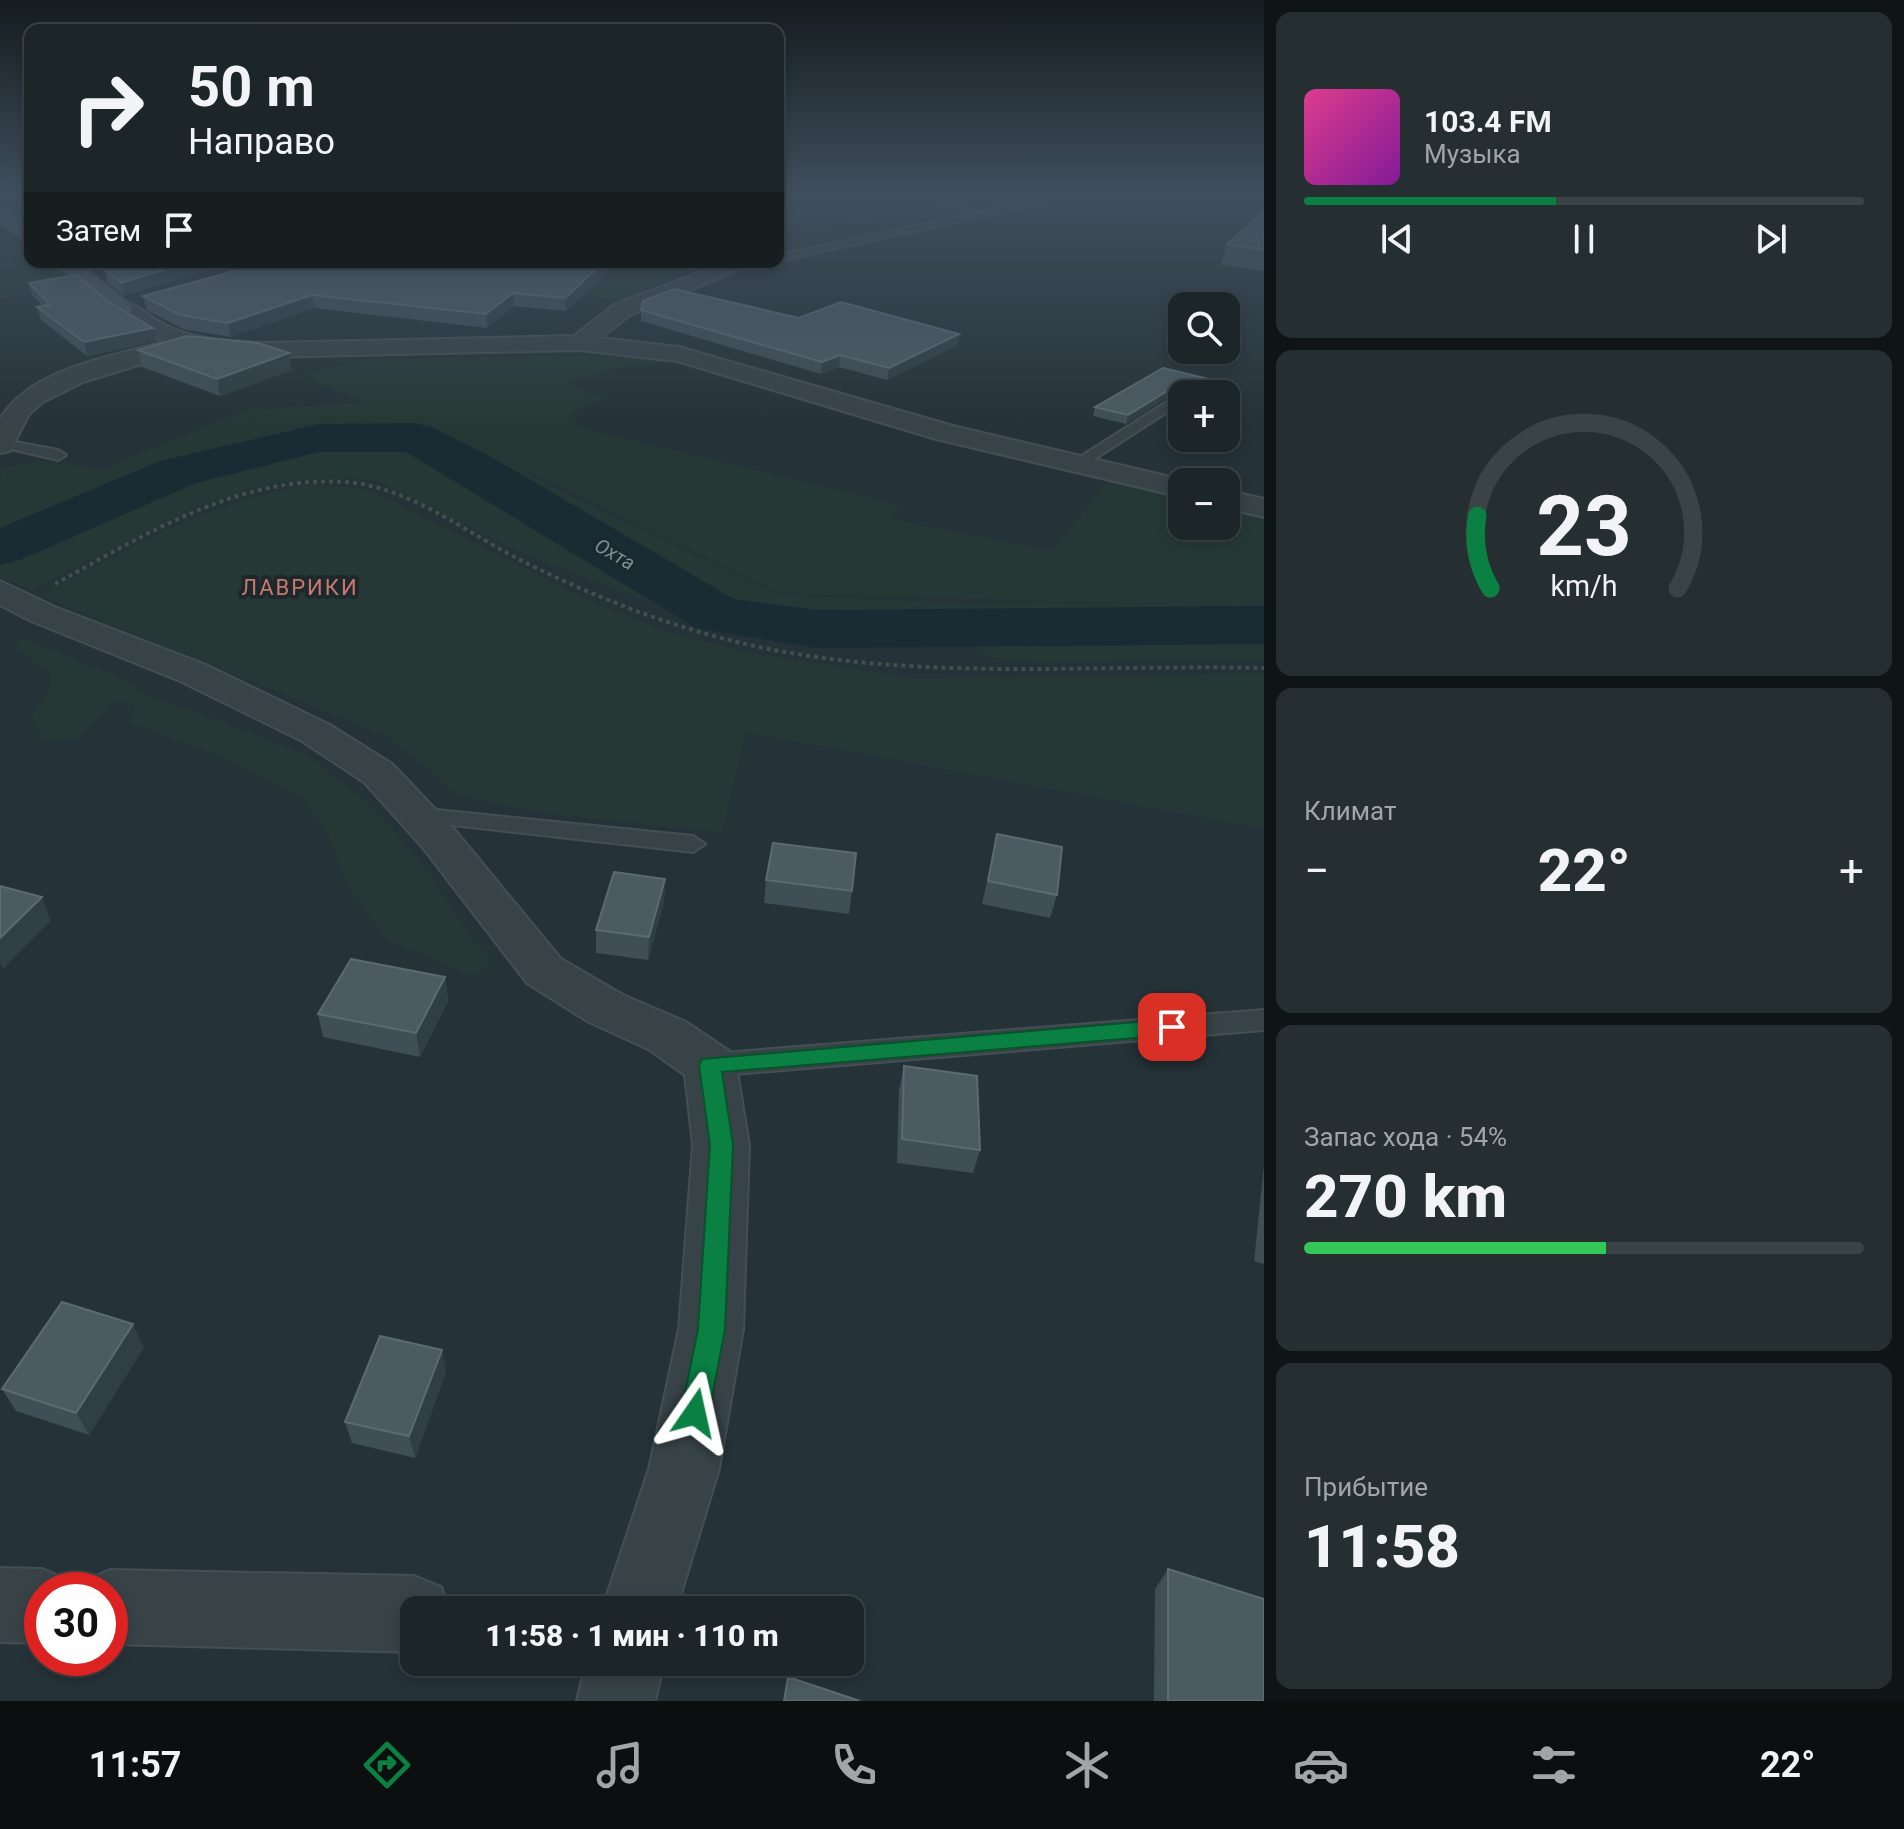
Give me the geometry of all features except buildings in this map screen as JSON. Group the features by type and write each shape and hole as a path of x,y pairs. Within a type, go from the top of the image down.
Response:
{"street":[{"path":"76,271 162,335 185,343 265,350 580,343 679,354 946,433 1168,485"},
{"path":"580,343 622,310 718,271"},
{"path":"122,307 148,299"},
{"path":"1,444 18,411 36,395 84,375 185,343"},
{"path":"1240,502 1264,508"},
{"path":"8,600 193,673 316,733 378,773 417,815 544,971 605,1008 668,1036 710,1065 721,1145 711,1329 684,1469 643,1596"},
{"path":"0,1605 24,1606"},
{"path":"128,1607 400,1614"},
{"path":"616,1701 622,1676"}],"lane":[{"path":"1077,464 1168,405"},
{"path":"1,444 58,455"},
{"path":"417,815 693,844"},
{"path":"710,1065 1264,1020"}],"path":[{"path":"8,600 202,508 275,486 346,482 392,494 605,601 670,625 799,655 868,666 944,670 1264,668"}],"green space":[{"path":"0,271 60,271 71,281 0,299"},
{"path":"537,271 686,271 625,301 505,288"},
{"path":"604,355 679,360 611,369 566,383 606,399 572,412 578,427 900,505 890,519 1052,551 1109,479 1168,494 1168,540 1240,540 1240,512 1264,518 1264,660 1039,662 993,658 963,639 795,638 708,625 516,550 378,481 345,477 272,483 198,506 31,590 0,578 0,476 3,469 39,460 102,469 245,410 365,402 308,380 312,373 364,359","holes":["510,463 780,593 1124,604 966,603 779,595 549,485"]},
{"path":"316,484 373,491 579,596 662,630 746,653 916,678 1264,674 1264,829 746,732 722,833 540,813 458,795 389,737 38,595 139,543 206,513 278,491"},
{"path":"24,639 125,680 150,698 194,711 309,756 374,808 425,867 465,929 493,962 473,976 385,938 349,887 328,835 304,798 230,760 130,722 136,703 112,702 77,740 43,741 31,716 49,692 50,674 16,647 16,642"}],"waterway":[{"name":"Охта","path":"0,548 178,472 319,438 415,437 470,466 563,525 718,615 817,629 1264,625"}],"district":[{"name":"ЛАВРИКИ","path":"300,587"}],"route":[{"path":"695,1413 711,1329 721,1145 710,1065 1172,1027"}]}
